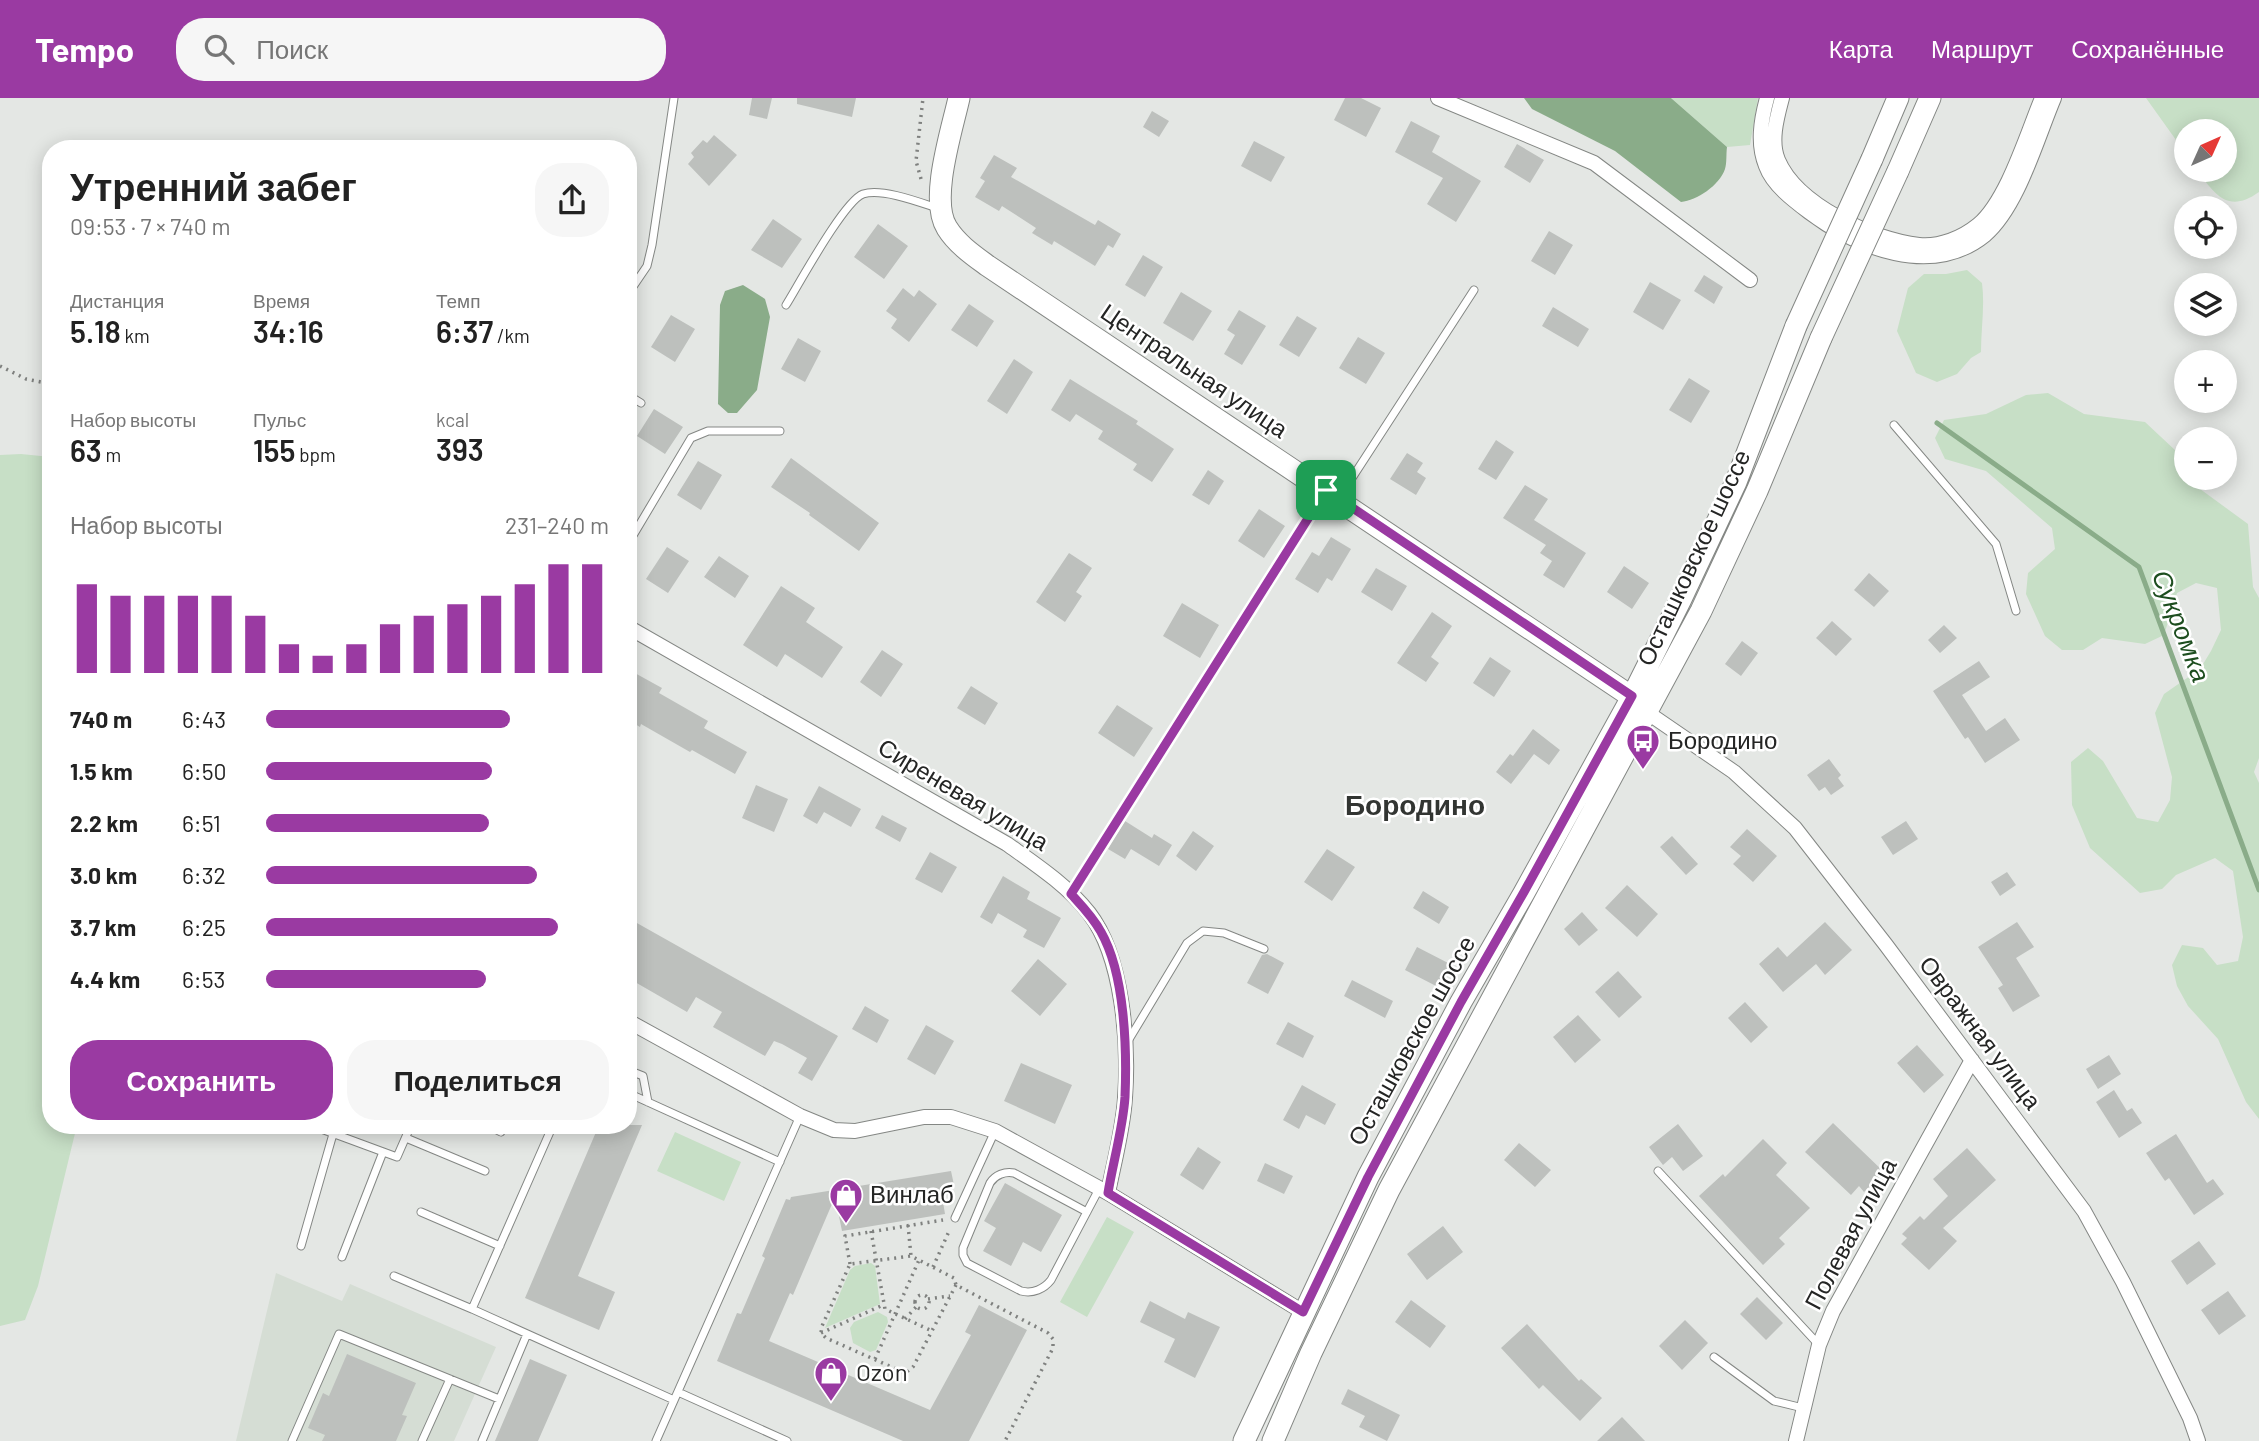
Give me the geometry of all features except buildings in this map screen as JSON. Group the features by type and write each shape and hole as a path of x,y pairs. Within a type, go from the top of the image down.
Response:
{"main road":[{"name":"Центральная улица","path":"959,98 934,207 962,246 988,266 1632,696"},
{"name":"Осташковское шоссе","path":"1244,1441 1368,1177 1461,1002 1632,696 1736,482 1796,327 1898,98"},
{"name":"Осташковское шоссе","path":"1273,1441 1311,1353 1389,1190 1701,611 1757,491 1821,338 1930,98"}],"street":[{"path":"1438,98 1594,163 1750,280"},
{"path":"1767,98 1761,118 1760,142 1766,167 1778,185 1831,229 1874,248 1918,257 1956,253 1985,234 2010,204 2054,98"},
{"path":"1782,98 1774,139 1777,159 1802,193 1838,218 1878,236 1921,245 1953,241 1979,224 1999,201 2042,98"},
{"name":"Сиреневая улица","path":"637,631 1007,845 1040,867 1088,912 1106,944 1124,1012 1125,1099 1103,1191"},
{"name":"Овражная улица","path":"1648,713 1734,772 1795,828 1972,1060 2084,1211 2184,1406 2198,1441"},
{"path":"637,1026 800,1116 834,1130 855,1131 924,1117 951,1117 995,1131 1103,1191 1303,1312"},
{"name":"Полевая улица","path":"1796,1441 1819,1345 1833,1311 1972,1060"}],"lane":[{"path":"637,281 647,266 652,245 674,98"},
{"path":"786,305 846,208 863,194 893,194 934,207"},
{"path":"1332,495 1474,290"},
{"path":"637,401 641,403"},
{"path":"1894,425 1996,544 2016,611"},
{"path":"637,529 691,438 708,431 780,431"},
{"path":"1124,1047 1187,943 1203,931 1224,933 1264,949"},
{"path":"637,1074 643,1076 648,1102"},
{"path":"637,1097 780,1162"},
{"path":"656,1441 800,1116"},
{"path":"955,1217 995,1131"},
{"path":"300,1246 334,1134 397,1157 407,1134"},
{"path":"472,1310 549,1134"},
{"path":"405,1138 485,1171"},
{"path":"342,1257 383,1152"},
{"path":"1658,1171 1819,1345"},
{"path":"1087,1212 1014,1173 1004,1173 990,1183 963,1248 963,1255 967,1262 1021,1290 1027,1292 1042,1289 1051,1280 1087,1212 1103,1191"},
{"path":"421,1212 500,1246"},
{"path":"394,1276 674,1401"},
{"path":"292,1441 339,1334 499,1399"},
{"path":"482,1441 527,1334"},
{"path":"1714,1357 1774,1401 1803,1408"},
{"path":"422,1441 450,1379"},
{"path":"678,1392 787,1441"}],"path":[{"path":"923,98 916,161 934,207"},
{"path":"0,366 26,379 42,382"},
{"path":"1071,894 1332,495"},
{"path":"821,1333 850,1264 845,1236 955,1217"},
{"path":"932,1267 955,1217"},
{"path":"908,1225 911,1256"},
{"path":"872,1231 883,1305 895,1314 932,1331"},
{"path":"821,1333 826,1338 902,1372 908,1371 913,1367 956,1285 954,1278 911,1256 850,1264"},
{"path":"875,1359 919,1260"},
{"path":"956,1285 1048,1333 1053,1339 1054,1348 1005,1441"},
{"path":"917,1306 916,1299 919,1295 929,1299 950,1296"},
{"path":"917,1306 928,1306 929,1299"},
{"path":"821,1333 883,1305"},
{"path":"905,1319 917,1306"}],"shaded area":[{"path":"1524,98 1671,98 1727,147 1725,169 1718,181 1707,191 1681,202 1615,151 1532,109"},
{"path":"1671,98 1758,98 1750,145 1727,147"},
{"path":"2146,98 2259,98 2259,192 2237,201 2237,196 2219,196 2206,182 2237,182 2237,119 2174,119 2174,137"},
{"path":"1967,270 1982,283 1981,352 1971,358 1957,374 1937,382 1916,373 1897,331 1908,288 1924,274"},
{"path":"743,285 765,299 770,317 757,390 737,413 728,413 718,404 720,305 725,291"},
{"path":"2048,393 2084,414 2145,422 2174,449 2174,490 2201,490 2248,524 2253,587 2259,598 2259,758 2254,772 2259,783 2259,1119 2246,1102 2218,1039 2188,1006 2177,986 2172,965 2182,945 2203,948 2217,965 2238,961 2243,937 2233,871 2215,858 2176,875 2162,889 2140,893 2090,848 2072,805 2071,762 2088,748 2103,761 2137,818 2158,822 2170,800 2172,777 2155,713 2164,694 2200,669 2211,651 2221,630 2217,588 2196,583 2177,593 2164,635 2145,644 2102,638 2083,650 2062,650 2045,636 2026,594 2028,573 2055,549 2052,528 1986,471 1945,459 1935,438 1944,420 1986,414 2026,395"},
{"path":"0,455 42,456 42,1134 75,1134 38,1286 25,1320 0,1326"},
{"path":"675,1132 741,1162 724,1201 657,1171"},
{"path":"1107,1217 1134,1232 1087,1317 1060,1302"},
{"path":"871,1263 875,1266 880,1304 825,1328 850,1270 855,1266"},
{"path":"276,1273 342,1301 350,1284 496,1347 454,1441 236,1441"},
{"path":"878,1312 887,1317 888,1322 876,1350 870,1352 853,1343 850,1328 854,1322"}],"waterway":[{"name":"Сукромка","path":"1937,423 2139,567 2259,890"}],"place":[{"name":"Бородино","path":"1643,771"},
{"name":"Винлаб","path":"846,1225"},
{"name":"Ozon","path":"831,1403"}],"district":[{"name":"Бородино","path":"1415,805"}],"route":[{"path":"1326,490 1632,696 1461,1002 1368,1177 1303,1312 1108,1193 1125,1099 1124,1012 1113,965 1102,934 1088,912 1071,894 1326,490"}]}
